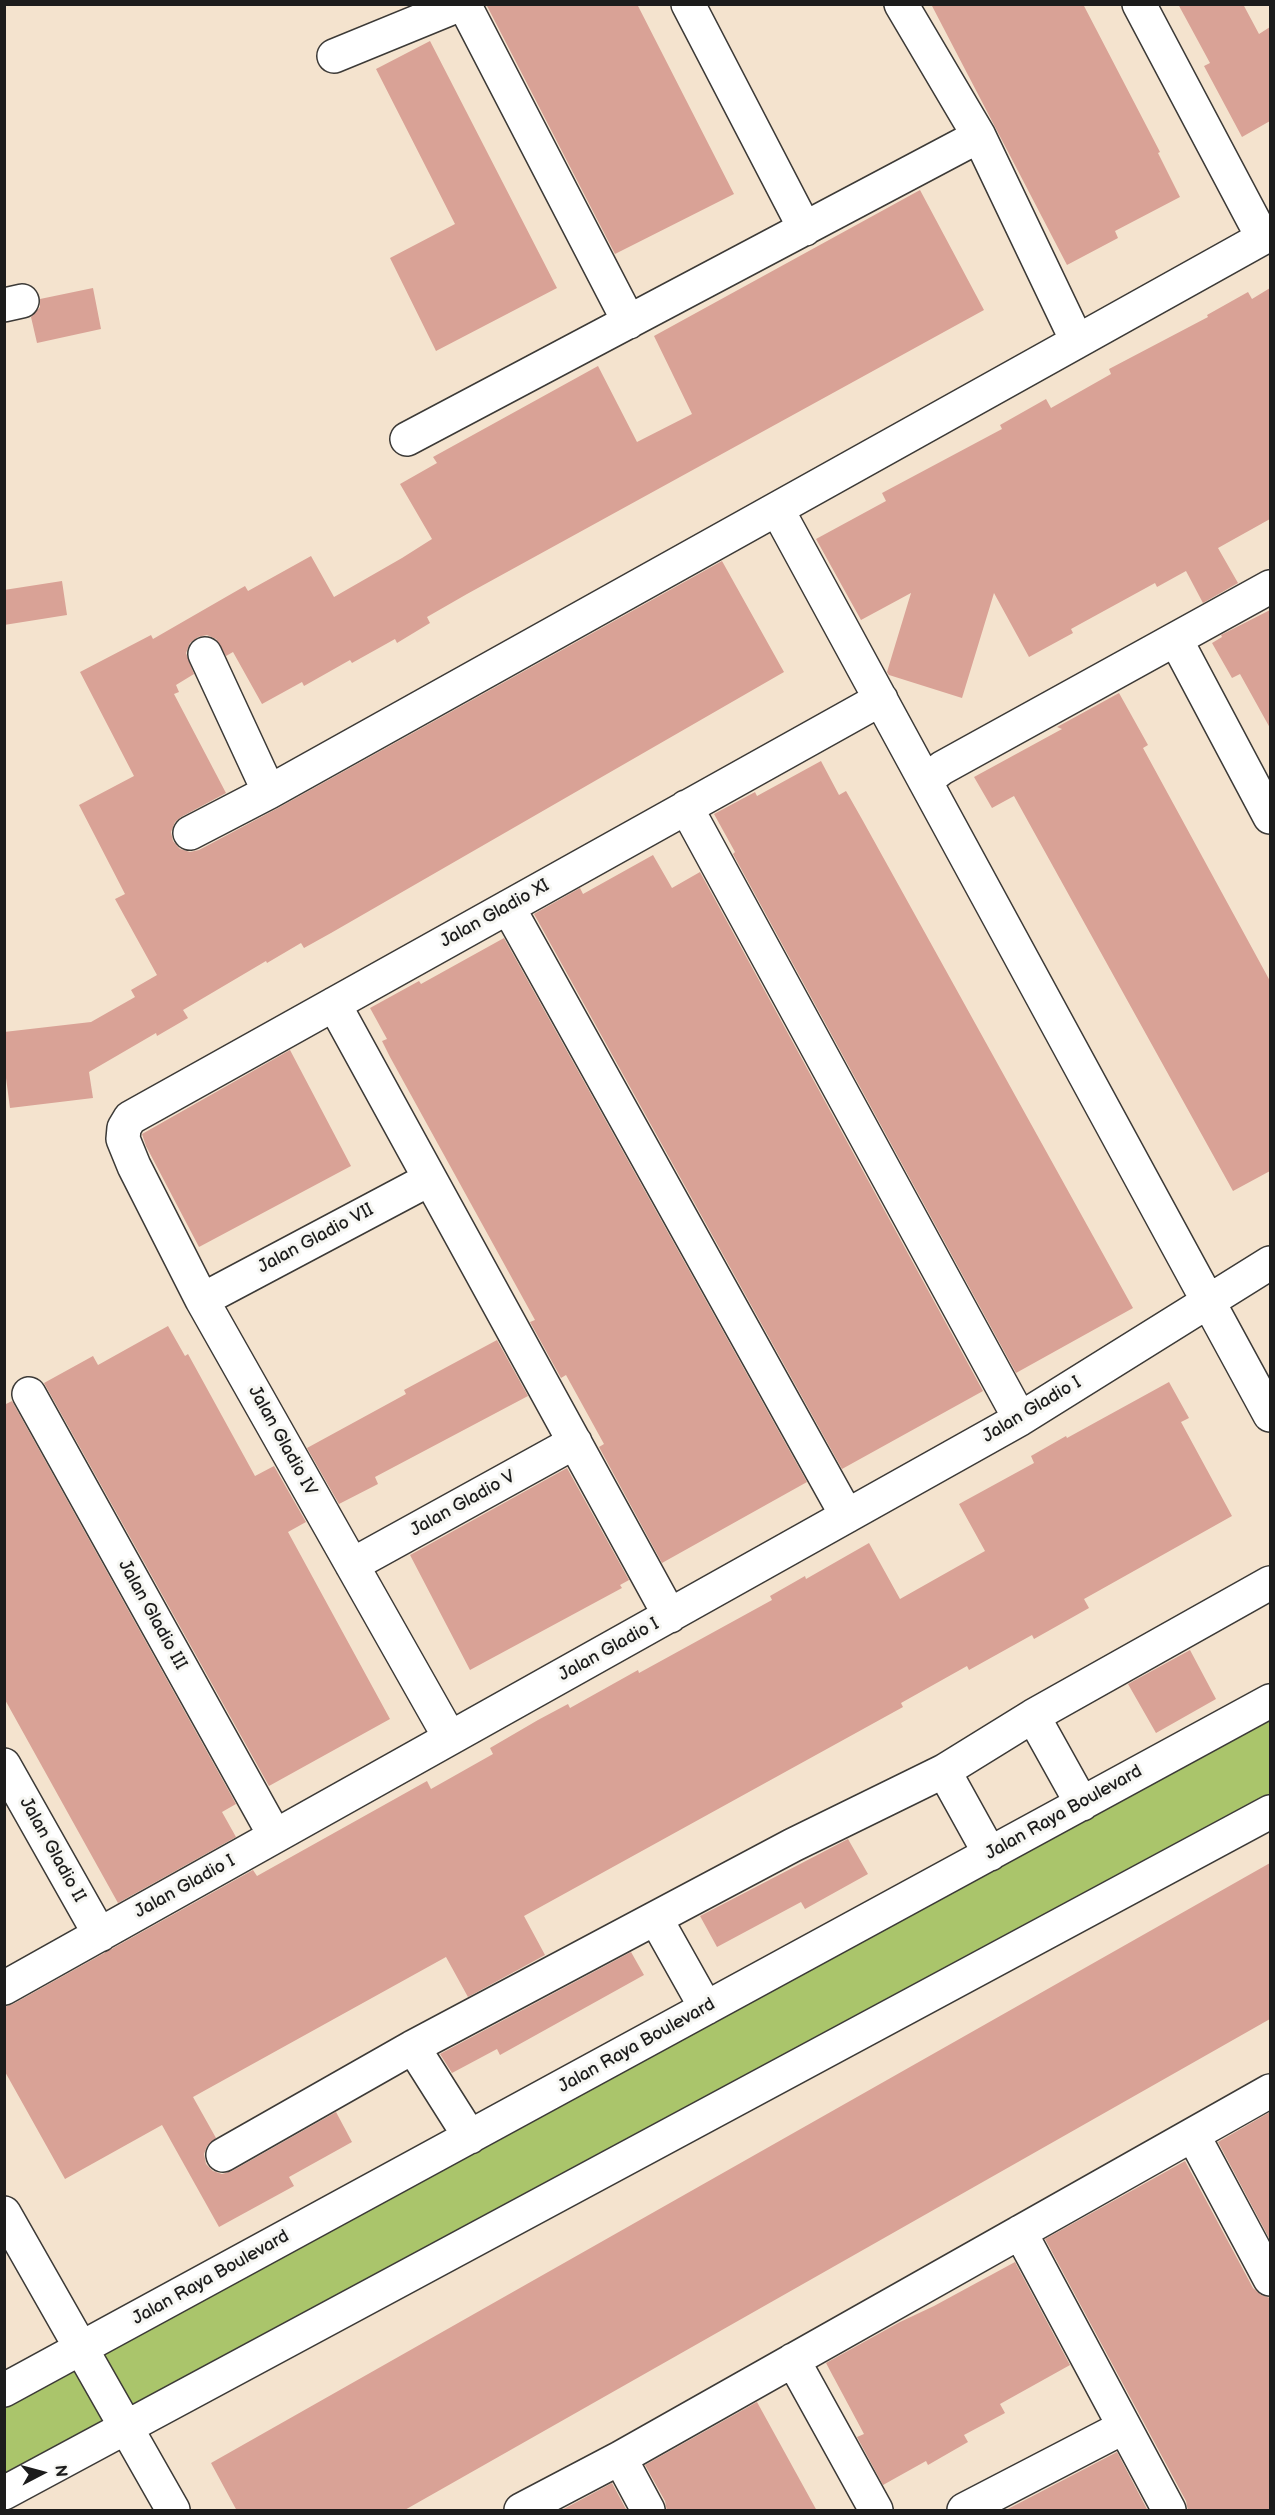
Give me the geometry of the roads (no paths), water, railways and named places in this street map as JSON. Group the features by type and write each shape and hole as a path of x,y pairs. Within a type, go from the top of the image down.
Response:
{"street":[{"path":"334,56 463,4 629,322"},
{"path":"688,4 805,229"},
{"path":"901,4 979,136 1077,341"},
{"path":"190,833 268,792 1267,236 1139,4"},
{"path":"407,439 979,136"},
{"path":"777,509 1270,1415"},
{"path":"925,781 942,768 1270,587"},
{"path":"1176,640 1270,817"},
{"path":"206,654 268,792"},
{"name":"Jalan Gladio XI","path":"123,1139 124,1128 130,1118 880,699"},
{"path":"686,807 1020,1419"},
{"path":"508,907 847,1516"},
{"path":"334,1004 670,1616"},
{"name":"Jalan Gladio IV","path":"123,1139 134,1166 202,1300 450,1738"},
{"name":"Jalan Gladio VII","path":"202,1300 430,1179"},
{"name":"Jalan Gladio I","path":"4,1988 1020,1419 1270,1263"},
{"name":"Jalan Gladio III","path":"29,1394 275,1836"},
{"name":"Jalan Gladio V","path":"352,1565 574,1442"},
{"path":"223,2155 413,2047 793,1845 944,1771 1033,1716 1270,1583"},
{"name":"Jalan Raya Boulevard","path":"4,2390 1270,1701"},
{"path":"1033,1716 1082,1804"},
{"name":"Jalan Gladio II","path":"4,1765 99,1935"},
{"path":"944,1771 990,1854"},
{"path":"4,2493 1270,1812"},
{"path":"656,1918 706,2008"},
{"path":"413,2047 470,2137"},
{"path":"521,2511 620,2458 1270,2091"},
{"path":"1193,2134 1270,2279"},
{"path":"4,2213 173,2511"},
{"path":"1020,2232 1169,2511"},
{"path":"793,2360 876,2511"},
{"path":"964,2511 1124,2427"},
{"path":"620,2458 648,2511"}]}
